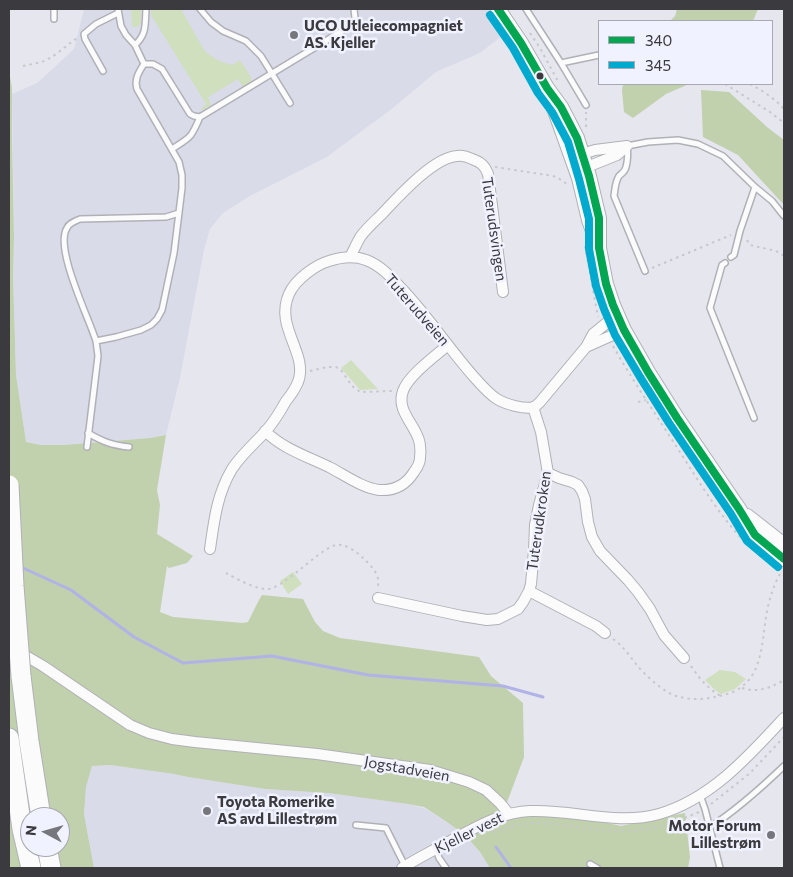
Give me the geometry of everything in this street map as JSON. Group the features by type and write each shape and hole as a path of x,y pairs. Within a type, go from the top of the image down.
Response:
{"highway":[{"path":"9,486 21,676 39,807"},
{"path":"9,738 22,829 30,868"}],"main road":[{"path":"498,9 521,42 547,88 561,106 576,138 581,162 599,218 599,248 606,284 624,330 677,418 739,509 755,536 784,559"},
{"path":"739,509 784,545"}],"street":[{"path":"581,162 617,155 627,146"},
{"name":"Tuterudsvingen","path":"350,257 362,236 409,186 440,162 457,156 468,157 477,160 485,167 503,292"},
{"name":"Tuterudveien","path":"300,373 300,363 286,322 285,305 289,293 300,279 323,262 343,257 365,259 388,274 411,298 468,370 496,399 507,404 533,407"},
{"path":"533,407 540,402 586,347 594,334 609,321 618,317"},
{"path":"586,347 624,330"},
{"path":"265,431 288,447 364,486 378,490 395,489 403,485 411,477 420,464 420,446 417,434 406,418 402,408 403,391 419,370 448,345"},
{"path":"210,549 218,499 232,470 239,459 274,421 295,388 300,373"},
{"name":"Tuterudkroken","path":"378,598 487,620 498,618 518,609 529,591 539,505 548,473 541,432 533,407"},
{"path":"548,473 578,485 585,499 592,537 600,551 638,592 650,608 664,635 684,658"},
{"path":"529,591 596,626 605,633"},
{"name":"Jogstadveien","path":"9,646 43,666 130,725 149,733 187,741 317,754 430,770 470,782 486,790 509,814"},
{"path":"509,814 530,811 612,818 657,815 692,800 717,784 742,762 784,718"},
{"name":"Kjeller vest","path":"404,867 495,818 509,814"}],"lane":[{"path":"54,9 54,19"},
{"path":"135,45 145,30 146,9"},
{"path":"200,9 206,18 216,26 246,41 261,56 290,103"},
{"path":"172,149 190,138 200,117 352,24 355,18 354,9"},
{"path":"526,9 586,105"},
{"path":"103,71 84,34 96,24 118,11 121,26 135,45 144,64"},
{"path":"561,63 598,55"},
{"path":"144,64 153,64 162,68 190,114 200,117"},
{"path":"96,341 141,330 157,320 162,310 174,253 182,175 179,162 136,86 137,76 144,64"},
{"path":"645,271 614,196 618,177 624,173 626,167 627,146 648,142 678,140 698,144 723,156 772,202 784,216"},
{"path":"731,257 734,255 740,230 755,187"},
{"path":"87,447 98,356 96,341 64,249 66,228 80,219 166,217 179,213"},
{"path":"725,263 722,265 710,308 754,418"},
{"path":"88,433 113,445 129,447"},
{"path":"710,827 726,817 764,786 784,766"},
{"path":"700,795 720,868"},
{"path":"356,825 386,828 404,867"},
{"path":"436,849 439,858 446,868"},
{"path":"590,864 598,868"}],"path":[{"path":"23,66 42,62 52,57 84,34"},
{"path":"727,85 784,123"},
{"path":"752,85 784,109"},
{"path":"586,105 586,129"},
{"path":"485,167 492,166 553,176 563,180 570,189"},
{"path":"645,271 740,230 750,245 776,251 784,256"},
{"path":"584,241 598,318"},
{"path":"611,343 716,507 747,544"},
{"path":"300,373 336,367 341,370 352,386 360,392 403,391"},
{"path":"638,402 646,400"},
{"path":"226,573 258,588 270,589 296,573 324,550 341,545 360,555 378,577 378,598"},
{"path":"605,633 620,643 638,666 669,693 681,698 721,696 741,687 750,678 757,666 771,595 775,582 781,572 784,574"},
{"path":"684,658 705,684 721,696"},
{"path":"741,687 748,690 758,690 784,680"}],"shaded area":[{"path":"84,9 504,9 515,26 480,53 436,72 393,108 327,157 250,196 223,213 210,229 204,250 180,378 166,435 64,445 41,445 26,442 16,375 13,277 12,94 37,83 74,49"},
{"path":"110,765 265,789 328,793 424,808 465,835 480,852 490,868 94,868 84,814 86,787 92,766"}],"green space":[{"path":"131,9 141,9 141,23 137,27 132,27"},
{"path":"151,9 181,9 204,50 224,63 232,65 240,60 251,77 251,81 243,87 238,79 208,97 211,105 201,110 206,104 151,15"},
{"path":"677,9 758,9 753,20 671,20 675,16"},
{"path":"9,70 12,88 13,277 16,375 26,442 41,445 64,445 166,435 157,490 160,505 157,534 193,556 187,563 169,568 167,566 160,612 173,617 243,623 248,622 262,595 303,599 315,622 323,631 340,638 479,657 491,676 523,703 524,757 503,813 585,818 621,826 685,813 690,857 688,868 490,868 480,852 465,835 424,807 328,793 265,789 110,765 92,766 86,787 84,814 94,868 9,868"},
{"path":"623,85 687,85 666,94 633,118 624,112"},
{"path":"701,90 729,92 784,140 784,205 738,155 703,137"},
{"path":"351,360 378,389 360,390 341,368"},
{"path":"293,572 302,584 288,594 280,581"},
{"path":"720,670 735,672 746,679 735,689 721,694 705,680"}],"waterway":[{"path":"21,567 71,590 134,637 183,663 272,656 368,675 503,686 543,697"},
{"path":"496,847 511,868"}],"transit line":[{"name":"340","path":"498,9 521,43 547,88 561,107 577,138 599,218 599,248 606,284 624,330 677,418 755,535 784,559"},
{"name":"345","path":"490,15 513,48 568,142 589,219 589,249 596,286 615,335 669,423 731,514 747,541 778,567"}],"place":[{"name":"UCO Utleiecompagniet AS. Kjeller","path":"294,35"},
{"name":"Toyota Romerike AS avd Lillestrøm","path":"207,811"},
{"name":"Motor Forum Lillestrøm","path":"771,835"}]}
